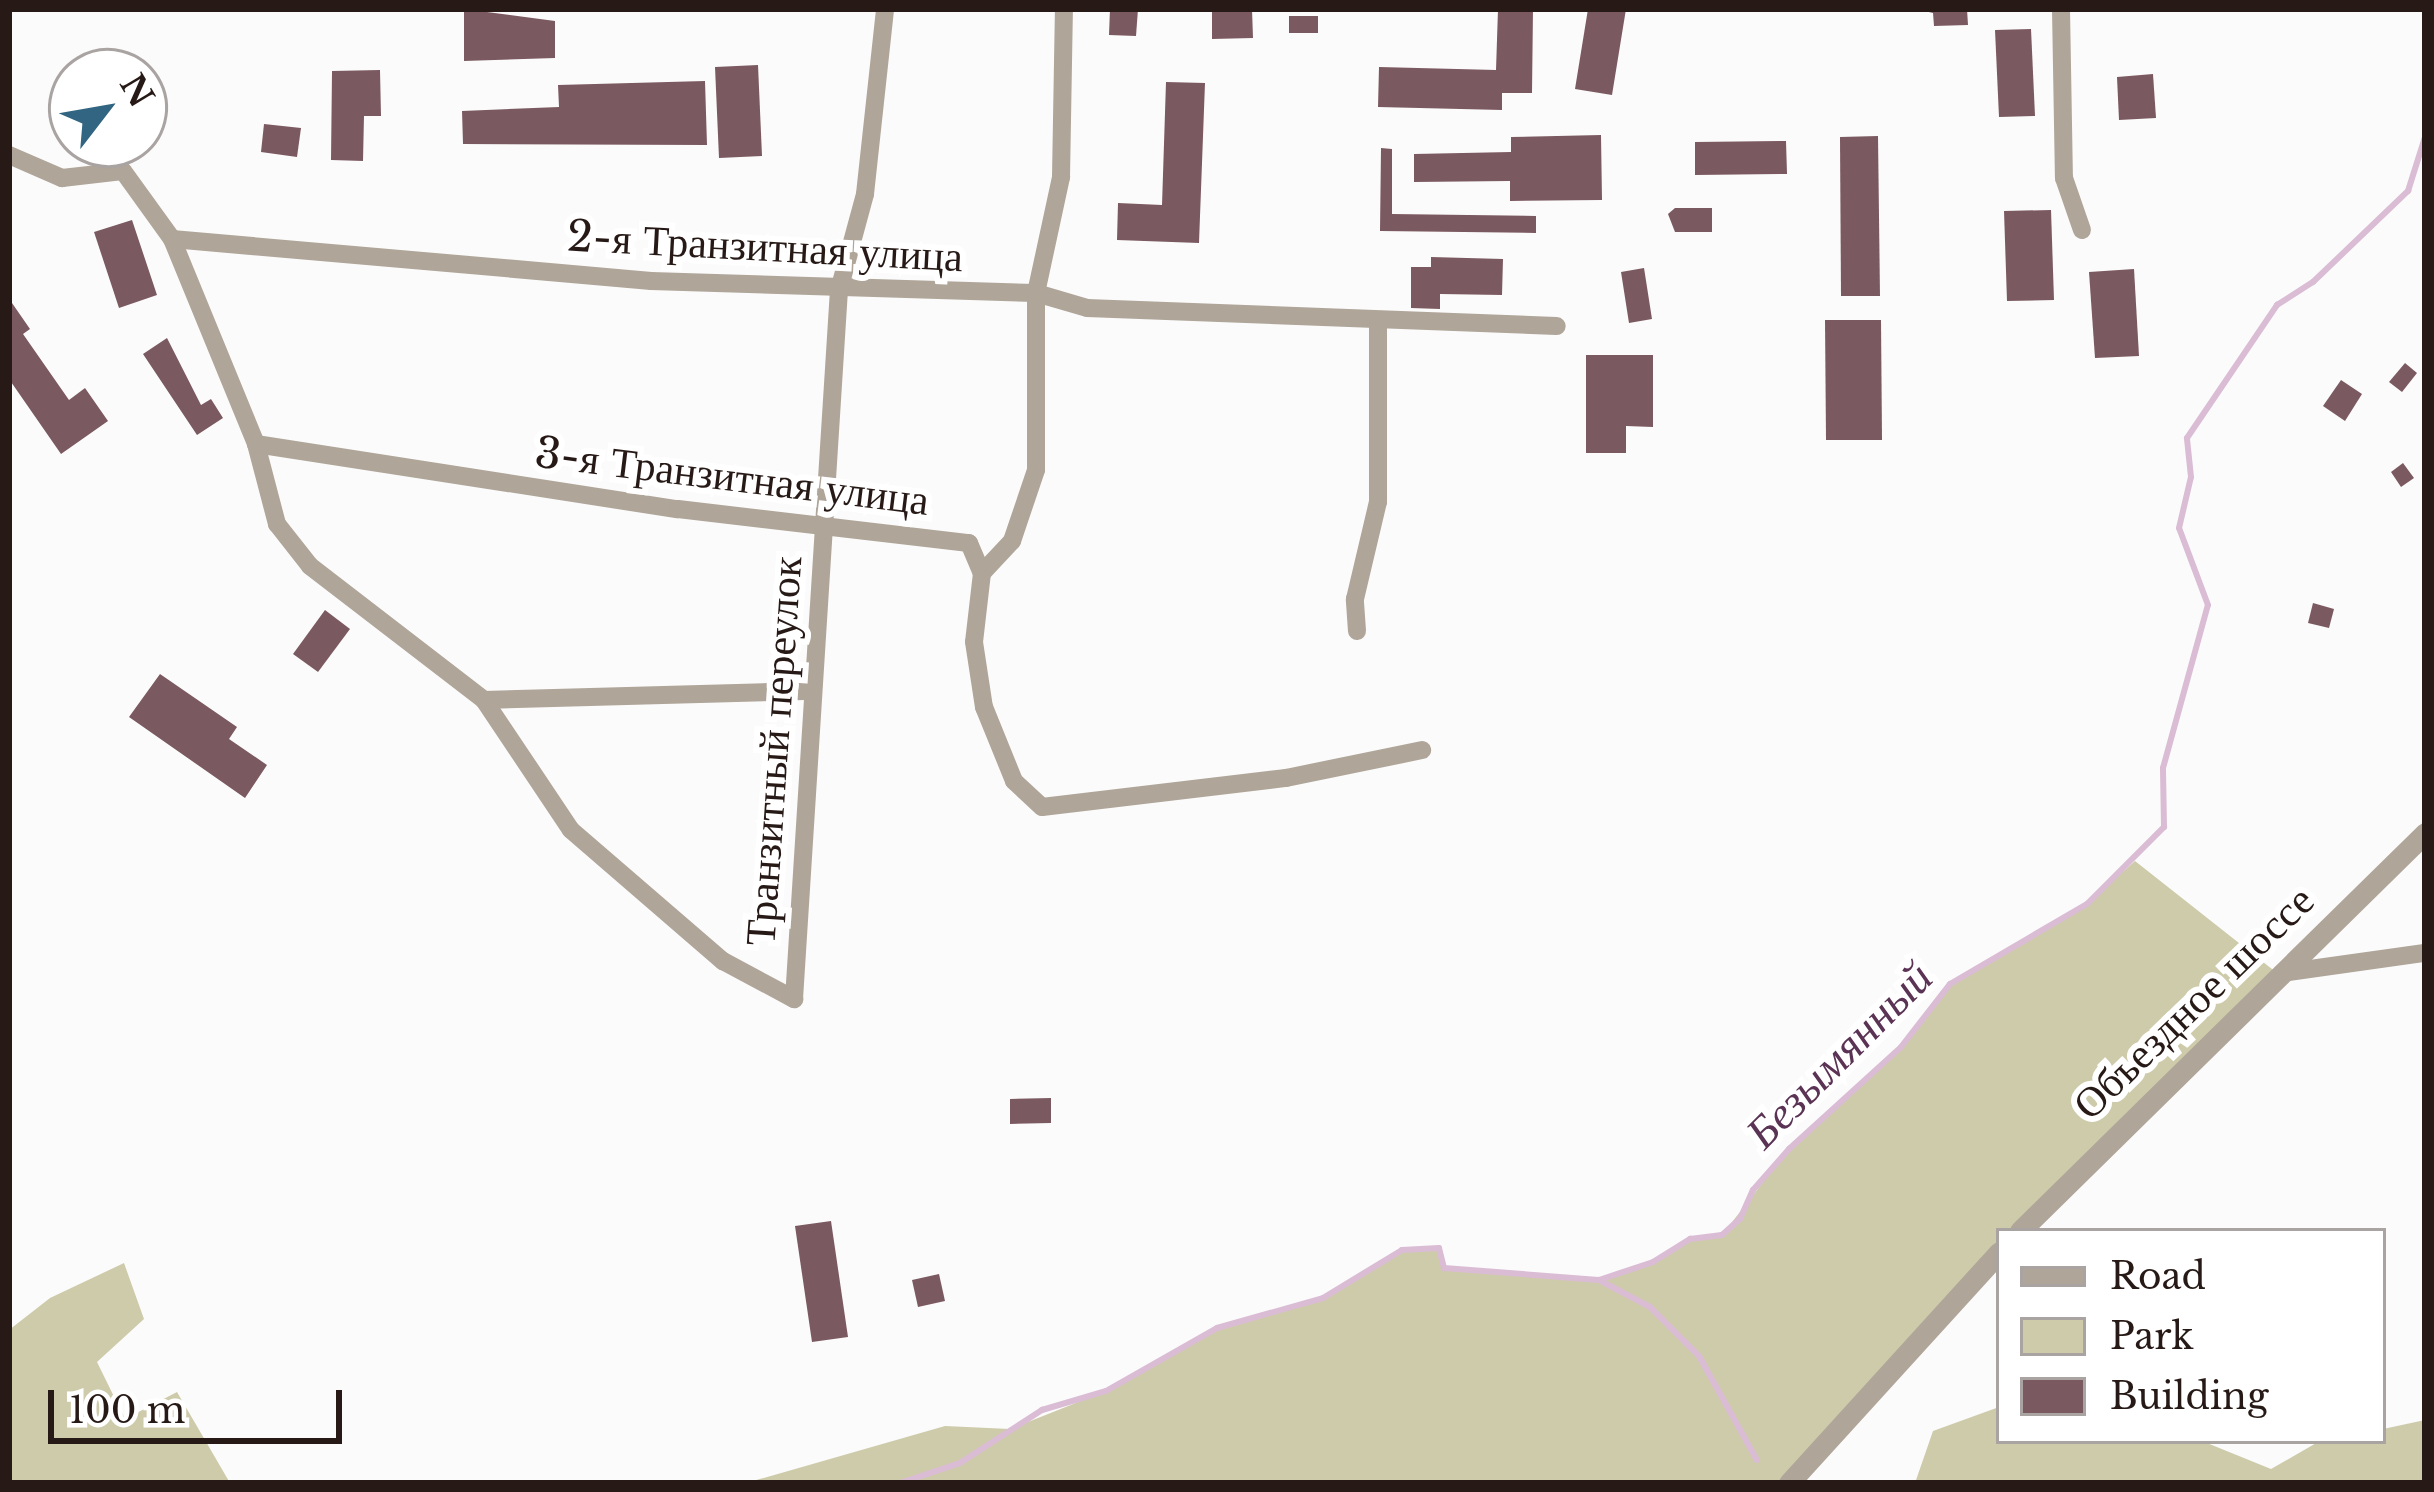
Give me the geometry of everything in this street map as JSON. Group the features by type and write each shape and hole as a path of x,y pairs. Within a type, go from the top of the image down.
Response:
{"street":[{"name":"Транзитный переулок","path":"484,700 572,830 723,961 794,999 838,290 866,194 885,9"},
{"path":"1064,9 1061,177 1036,293 1036,470 1012,541 982,573 974,643 984,707 1013,781 1042,806 1286,778 1422,750"},
{"path":"2061,9 2064,178 2082,230"},
{"path":"9,155 62,178 123,171 172,239 256,444 277,524 310,566 484,700 813,691"},
{"name":"2-я Транзитная улица","path":"172,239 838,290 1036,293 1087,308 1378,323 1557,326"},
{"path":"1357,631 1355,599 1378,502 1378,323"},
{"name":"3-я Транзитная улица","path":"256,444 678,509 969,543 982,573"},
{"name":"Объездное шоссе","path":"2023,1228 2277,973 2425,833"},
{"path":"2277,973 2425,953"},
{"path":"1789,1483 1996,1255"}],"green space":[{"path":"2135,861 2277,973 2023,1228 1996,1228 1996,1255 1789,1483 746,1483 945,1426 1010,1429 1106,1391 1217,1328 1323,1298 1402,1250 1439,1248 1444,1268 1599,1280 1653,1262 1690,1239 1722,1235 1789,1149 1901,1047 1950,984 2087,904"},
{"path":"124,1263 144,1319 97,1362 125,1419 177,1392 230,1483 9,1483 9,1330 50,1298"},
{"path":"1996,1408 1996,1444 2209,1444 2271,1469 2315,1444 2386,1444 2386,1428 2425,1420 2425,1483 1915,1483 1933,1431"}],"building":[{"path":"464,9 555,21 555,58 464,61"},
{"path":"1110,9 1138,9 1136,36 1109,35"},
{"path":"1212,9 1252,9 1253,38 1212,39"},
{"path":"1498,9 1533,9 1532,93 1502,93 1502,110 1378,107 1379,67 1496,70"},
{"path":"1588,9 1626,9 1612,95 1575,89"},
{"path":"1916,9 1967,9 1968,25 1934,26 1933,13"},
{"path":"1289,16 1318,16 1318,33 1289,33"},
{"path":"2031,29 2035,116 1999,117 1995,30"},
{"path":"758,65 762,156 719,158 715,67"},
{"path":"380,70 381,116 364,116 363,161 331,160 332,71"},
{"path":"2153,74 2156,118 2119,120 2117,77"},
{"path":"705,81 707,145 463,144 462,111 559,107 558,85"},
{"path":"1166,82 1205,83 1199,243 1117,240 1118,203 1162,205"},
{"path":"264,124 301,128 297,157 261,152"},
{"path":"1601,135 1602,200 1510,201 1510,181 1414,182 1414,154 1511,152 1511,137"},
{"path":"1878,136 1880,296 1841,296 1840,137"},
{"path":"1786,141 1787,174 1695,175 1695,142"},
{"path":"1381,148 1392,149 1392,214 1536,216 1536,233 1380,231"},
{"path":"1675,208 1712,208 1712,232 1675,232 1668,214"},
{"path":"2051,210 2054,300 2007,301 2004,211"},
{"path":"132,220 157,295 119,308 94,232"},
{"path":"1431,257 1503,259 1502,295 1440,294 1440,309 1411,308 1411,267 1431,267"},
{"path":"1644,268 1652,319 1629,323 1621,272"},
{"path":"2134,269 2139,356 2095,358 2089,272"},
{"path":"12,303 30,329 23,334 69,400 85,388 108,421 61,454 9,379"},
{"path":"1825,320 1881,320 1882,440 1826,440"},
{"path":"167,338 201,405 211,399 223,418 197,435 143,354"},
{"path":"1586,355 1653,355 1653,427 1626,426 1626,453 1586,453"},
{"path":"2405,363 2417,373 2402,392 2389,382"},
{"path":"2341,380 2362,394 2345,421 2323,406"},
{"path":"2403,463 2414,478 2401,487 2391,472"},
{"path":"2313,603 2334,609 2329,628 2308,623"},
{"path":"325,610 350,629 318,672 293,654"},
{"path":"160,674 237,727 229,739 267,765 245,798 129,717"},
{"path":"1051,1098 1051,1123 1010,1124 1010,1099"},
{"path":"831,1221 848,1337 812,1342 795,1226"},
{"path":"939,1274 945,1301 918,1307 912,1280"}],"waterway":[{"name":"Безымянный","path":"900,1483 960,1463 1042,1410 1106,1391 1217,1328 1323,1298 1402,1250 1439,1248 1444,1268 1599,1280 1653,1262 1690,1239 1722,1235 1740,1219 1753,1190 1789,1149 1901,1047 1950,984 2087,904 2164,827 2163,768 2208,605 2179,528 2191,477 2187,438 2277,305 2313,282 2408,191 2425,137"},
{"path":"1599,1280 1650,1307 1699,1356 1757,1460"}]}
